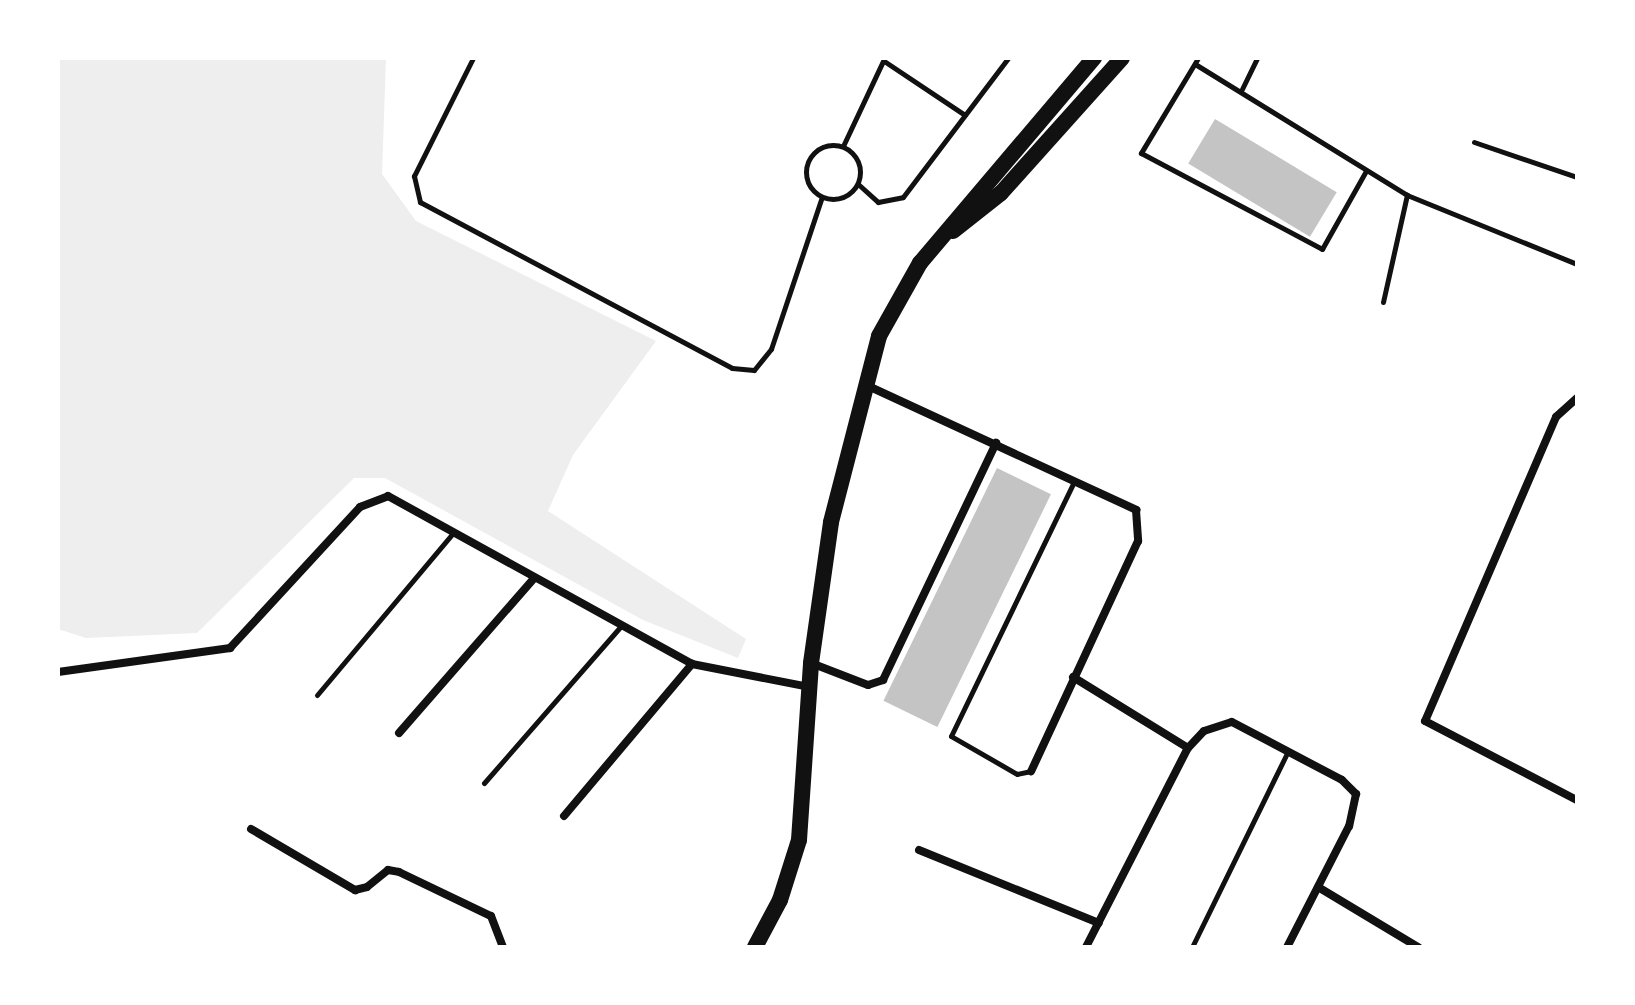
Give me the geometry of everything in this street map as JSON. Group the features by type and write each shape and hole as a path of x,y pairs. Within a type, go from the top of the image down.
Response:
{"highway":[{"path":"755,947 780,900 799,840 811,663 831,522 865,384 889,313 920,263 1068,91 1091,58"},
{"path":"945,236 1001,193 1122,58"}],"street":[{"path":"865,384 1125,501 1140,523 1138,541 1031,771"},
{"path":"1577,398 1556,417 1425,721 1577,800"},
{"path":"811,663 868,685 883,680 996,443"},
{"path":"58,672 230,648 349,518 375,497 388,496 692,664 809,687"},
{"path":"399,733 534,578"},
{"path":"564,816 692,664"},
{"path":"1073,677 1188,748"},
{"path":"1086,947 1188,748 1204,731 1232,722 1288,750 1356,794 1357,808 1287,947"},
{"path":"251,829 355,890 367,887 388,870 399,872 491,916 503,947"},
{"path":"919,850 1099,923"},
{"path":"1318,887 1418,947"}],"lane":[{"path":"473,58 414,176 413,191 420,202 732,368 754,370 771,349 822,197"},
{"path":"858,184 846,196 822,197 809,185 806,166 816,150 843,146 857,157 858,184 878,202 903,197 1008,58"},
{"path":"1242,89 1257,58"},
{"path":"843,146 884,60 965,115"},
{"path":"1366,171 1322,249 1141,153 1197,61 1407,195 1577,264"},
{"path":"1474,142 1577,177"},
{"path":"1383,302 1407,195"},
{"path":"1031,771 1017,774 951,736 1076,479"},
{"path":"317,695 454,532"},
{"path":"484,783 622,625"},
{"path":"1192,947 1288,750"}],"shaded area":[{"path":"58,58 386,58 382,174 416,221 656,341 573,455 548,511 746,639 738,658 643,620 385,478 354,478 197,633 86,638 58,629"}],"building":[{"path":"1215,119 1337,192 1310,237 1188,164"},
{"path":"997,468 1051,494 937,727 883,701"}]}
